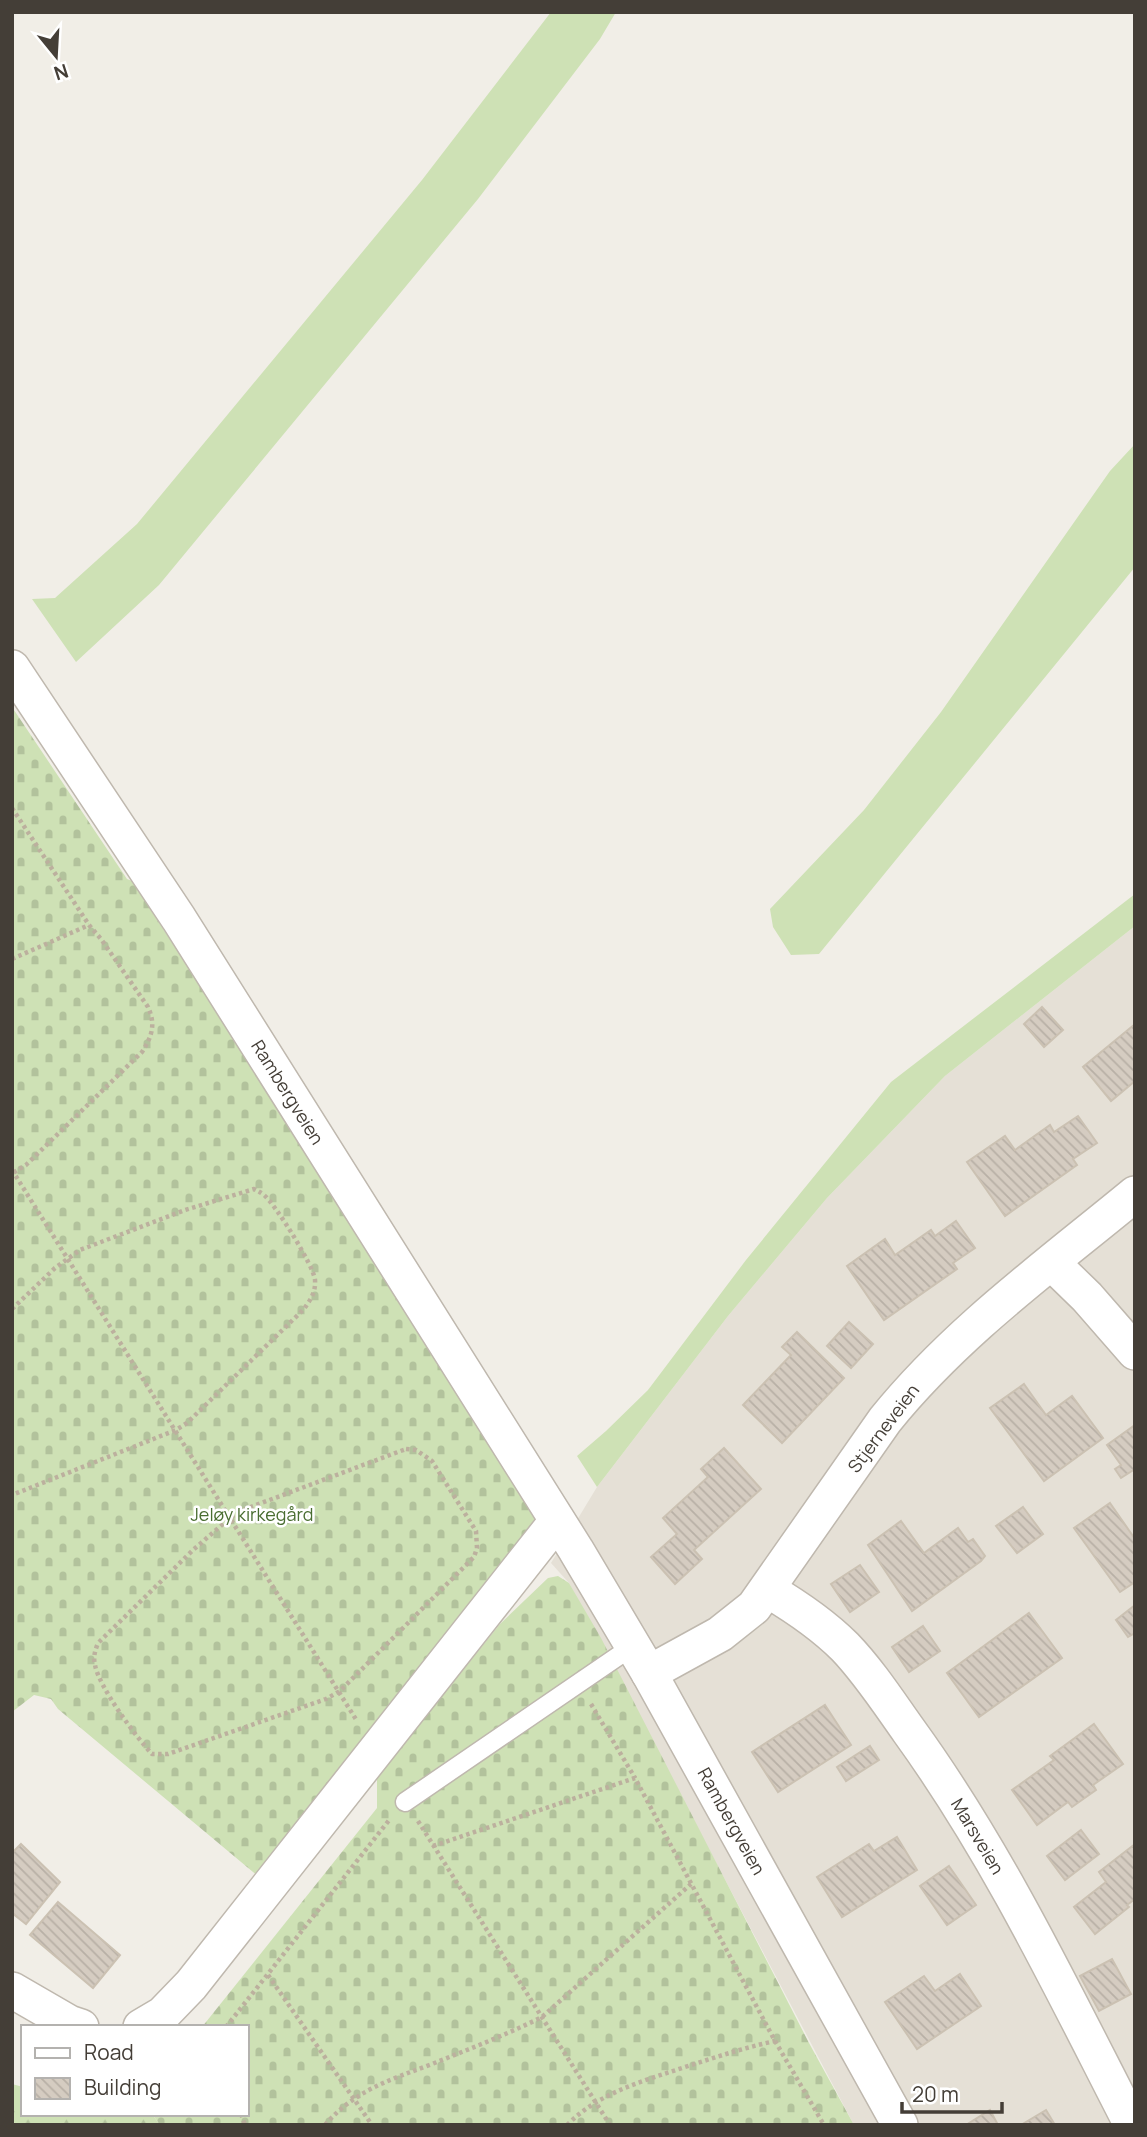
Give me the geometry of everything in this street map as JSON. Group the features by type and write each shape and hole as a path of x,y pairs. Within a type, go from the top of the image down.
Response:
{"street":[{"name":"Rambergveien","path":"12,668 179,919 557,1521 641,1660 900,2125"},
{"name":"Stjerneveien","path":"641,1660 720,1634 754,1607 906,1394 984,1318 1135,1194"},
{"path":"1052,1263 1087,1297 1135,1352"},
{"path":"144,2025 163,2014 191,1985 557,1521"},
{"name":"Marsveien","path":"768,1590 820,1625 844,1646 867,1672 936,1769 1004,1878 1132,2125"},
{"path":"12,1990 75,2025"}],"lane":[{"path":"405,1802 579,1684 641,1660"}],"path":[{"path":"12,808 89,925 148,1007 153,1029 142,1052 26,1166 13,1172 340,1691 374,1753"},
{"path":"12,959 89,925"},
{"path":"12,1309 68,1257 80,1250 254,1189 269,1200 314,1273 315,1284 309,1303 187,1423 84,1468 12,1495"},
{"path":"405,1449 416,1450 432,1461 476,1531 474,1557 340,1691 326,1699 158,1755 152,1754 146,1748 100,1679 94,1659 98,1643 193,1550 231,1517 248,1508 405,1449"},
{"path":"579,1684 635,1778 775,2041 824,2125"},
{"path":"433,1846 635,1778"},
{"path":"228,2025 405,1802 610,2125"},
{"path":"325,2125 337,2110 367,2089 514,2031 542,2017 691,1884"},
{"path":"268,1975 372,2125"},
{"path":"567,2125 595,2102 628,2086 745,2047 775,2041"}],"shaded area":[{"path":"1135,926 1135,2125 854,2125 569,1583 551,1563 597,1487 728,1316 827,1198 945,1076"}],"green space":[{"path":"551,12 616,12 600,39 478,199 159,585 76,662 32,599 55,598 137,524 422,180"},
{"path":"1135,444 1135,567 819,954 791,955 773,927 770,909 864,810 941,712 1110,471"},
{"name":"Jeløy kirkegård","path":"12,707 127,879 132,881 270,1093 535,1519 530,1525 535,1532 265,1882 58,1709 51,1699 34,1695 12,1712"},
{"path":"1135,894 1135,926 945,1076 827,1198 728,1316 597,1487 577,1456 648,1390 746,1260 891,1082"},
{"path":"558,1576 569,1583 601,1638 809,2043 854,2125 160,2125 153,2116 248,2116 248,2025 204,2025 377,1808 377,1777 500,1624 548,1578"},
{"path":"12,2084 21,2086 21,2116 153,2116 160,2125 12,2125"}],"building":[{"path":"1042,1007 1063,1030 1044,1047 1024,1024"},
{"path":"1135,1024 1135,1081 1111,1101 1083,1067"},
{"path":"1078,1116 1097,1143 1073,1159 1077,1165 1005,1216 967,1162 1005,1136 1015,1150 1050,1125 1054,1132"},
{"path":"956,1221 975,1248 953,1263 957,1269 884,1320 847,1266 885,1239 895,1255 931,1230 935,1236"},
{"path":"849,1322 873,1344 851,1368 827,1346"},
{"path":"797,1332 844,1378 782,1443 743,1405 791,1355 782,1347"},
{"path":"1024,1384 1046,1415 1072,1396 1103,1438 1044,1481 990,1408"},
{"path":"1135,1425 1135,1469 1121,1478 1115,1469 1121,1465 1107,1445"},
{"path":"724,1448 761,1489 694,1550 702,1559 675,1584 651,1557 677,1534 663,1518 708,1477 701,1469"},
{"path":"1110,1503 1135,1539 1135,1582 1120,1592 1074,1528"},
{"path":"1023,1507 1043,1534 1017,1553 996,1526"},
{"path":"901,1521 924,1553 958,1528 968,1542 973,1539 985,1556 912,1611 868,1545"},
{"path":"860,1565 879,1592 850,1612 831,1584"},
{"path":"1135,1605 1135,1633 1128,1637 1116,1620"},
{"path":"1029,1613 1062,1658 979,1717 947,1673"},
{"path":"923,1626 940,1651 909,1672 892,1647"},
{"path":"825,1705 851,1745 778,1792 752,1752"},
{"path":"1094,1724 1123,1764 1093,1785 1096,1790 1072,1807 1068,1802 1037,1825 1012,1790 1054,1760 1050,1756"},
{"path":"870,1746 879,1760 846,1781 837,1767"},
{"path":"1081,1830 1099,1854 1065,1880 1047,1856"},
{"path":"897,1837 917,1870 842,1917 817,1877 869,1844 874,1851"},
{"path":"21,1844 60,1882 26,1924 12,1913 12,1853"},
{"path":"1135,1844 1135,1899 1095,1934 1074,1907 1106,1882 1099,1872"},
{"path":"949,1866 976,1905 947,1925 920,1886"},
{"path":"58,1902 120,1955 93,1988 30,1935"},
{"path":"1112,1959 1131,1994 1099,2011 1080,1976"},
{"path":"960,1974 981,2006 917,2049 885,2002 924,1976 935,1991"},
{"path":"990,2110 998,2125 966,2125"},
{"path":"1046,2110 1055,2125 1021,2125"}]}
